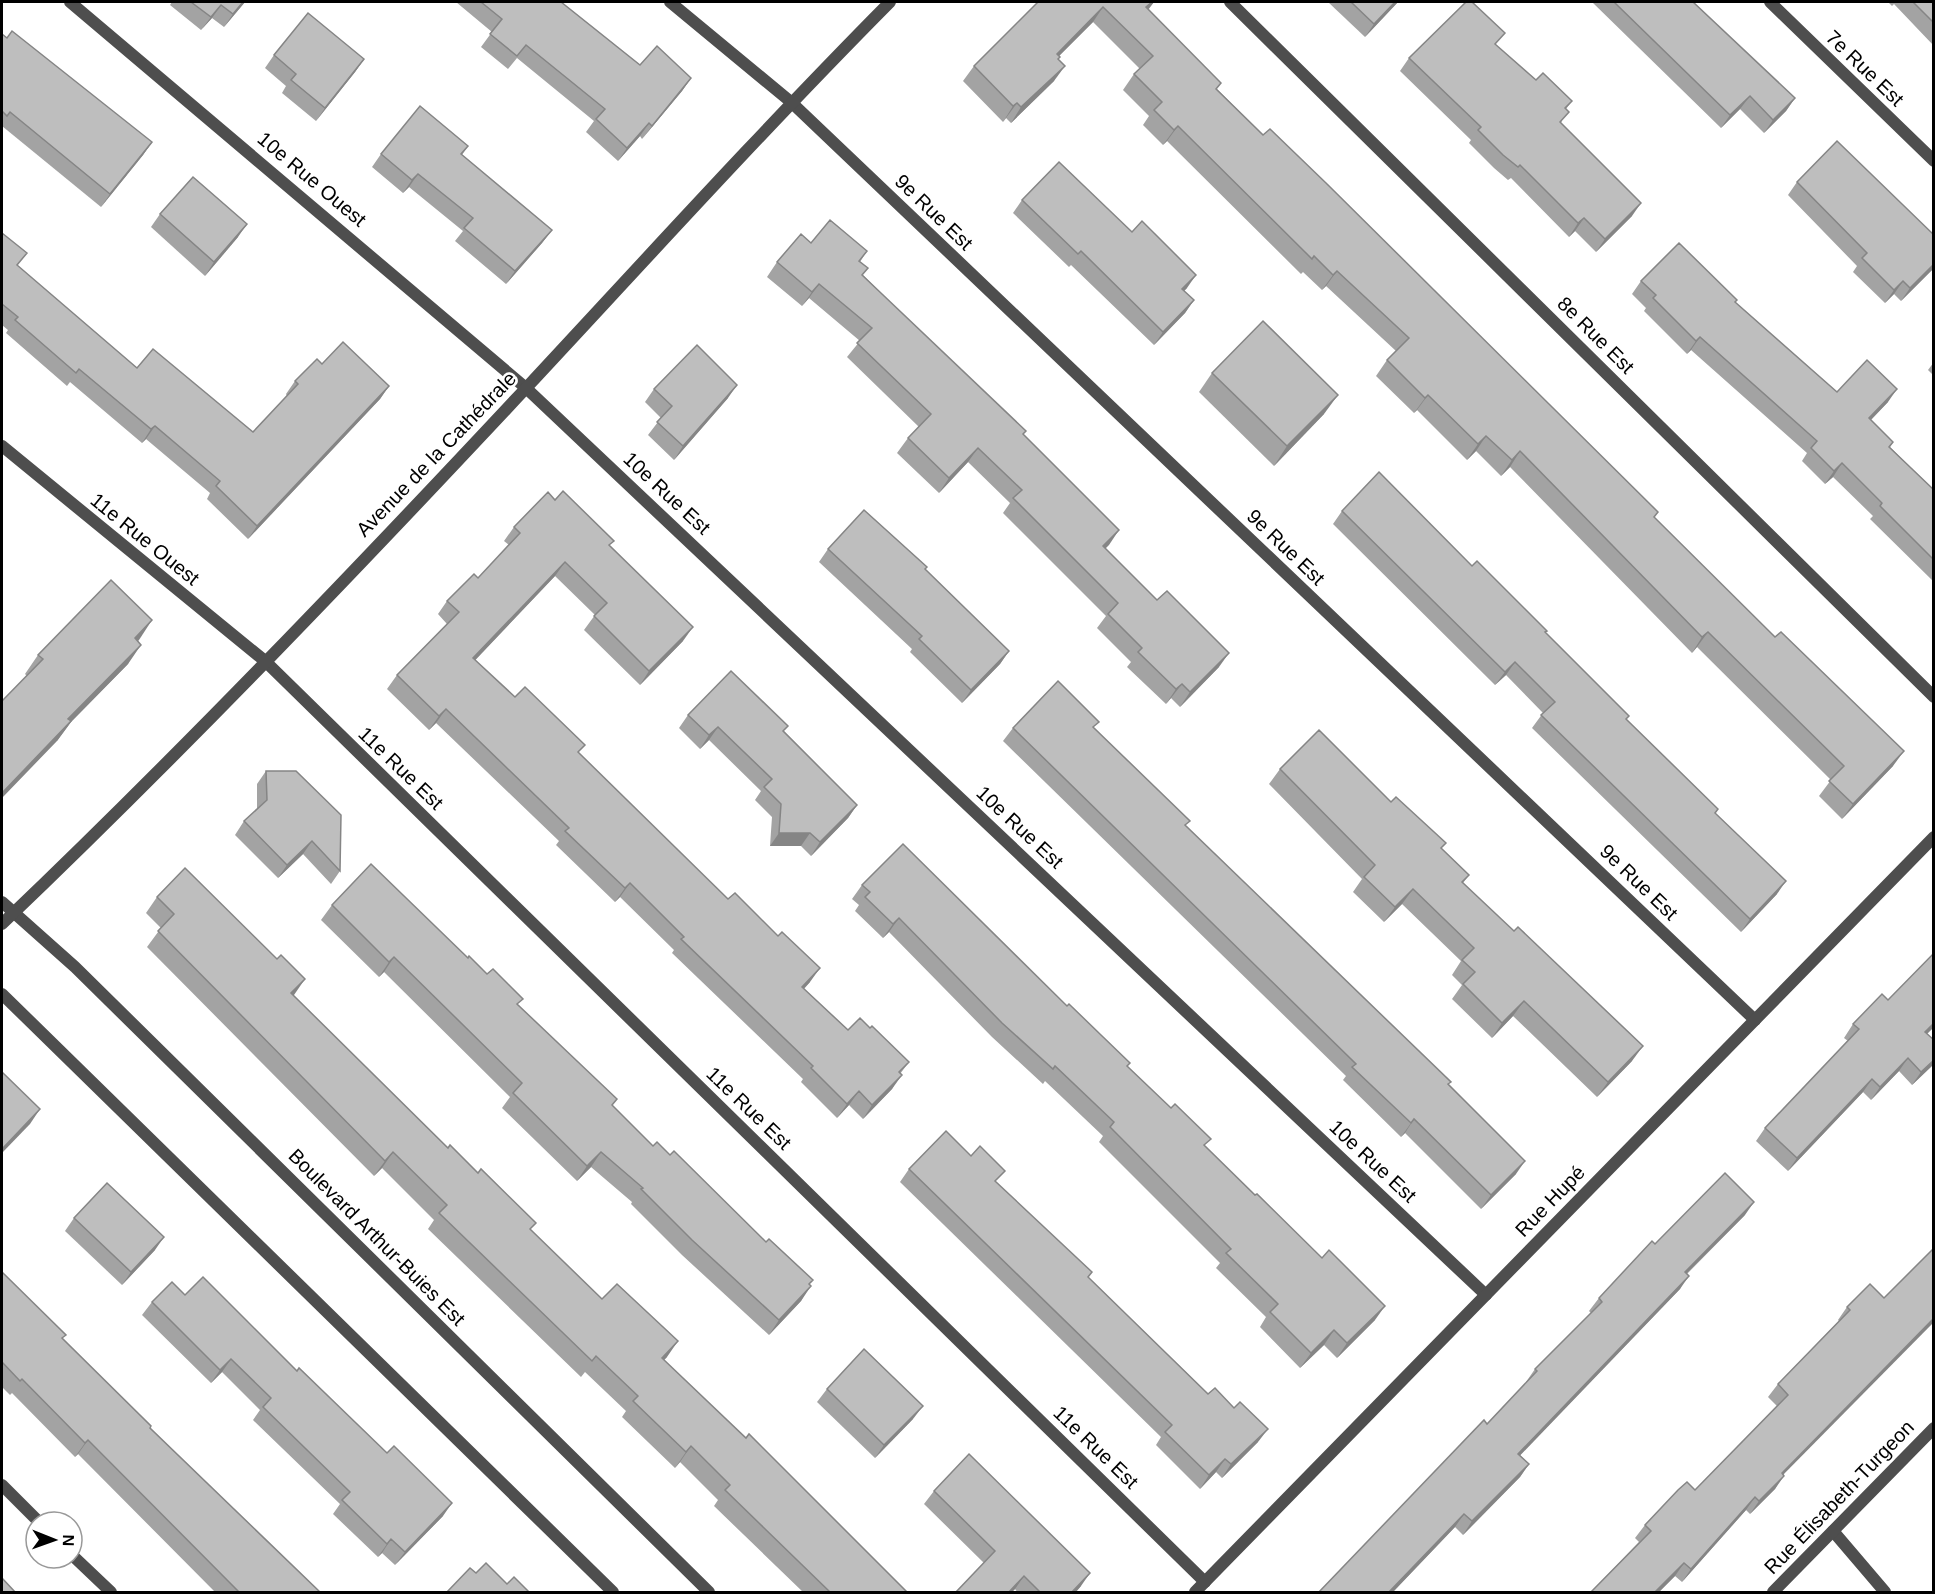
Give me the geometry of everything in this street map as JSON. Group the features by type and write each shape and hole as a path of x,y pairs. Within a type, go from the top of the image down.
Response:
{"street":[{"name":"10e Rue Ouest","path":"70,2 526,388"},
{"name":"9e Rue Est","path":"670,2 791,102 1755,1020"},
{"name":"Avenue de la Cathédrale","path":"2,924 265,661 526,388 791,102 890,2"},
{"name":"8e Rue Est","path":"1230,2 1934,697"},
{"name":"7e Rue Est","path":"1770,2 1934,161"},
{"name":"10e Rue Est","path":"526,388 1486,1295"},
{"name":"11e Rue Ouest","path":"2,446 265,661"},
{"name":"11e Rue Est","path":"265,661 1205,1582"},
{"name":"Rue Hupé","path":"1195,1593 1934,837"},
{"name":"Boulevard Arthur-Buies Est","path":"2,902 84,976 709,1593"},
{"path":"2,994 613,1593"},
{"name":"Rue Élisabeth-Turgeon","path":"1773,1593 1934,1428"},
{"path":"2,1485 27,1510"},
{"path":"1833,1531 1885,1593"},
{"path":"84,1567 111,1593"}],"building":[{"path":"191,2 243,2 233,14 221,5 211,17"},
{"path":"481,2 561,2 640,65 657,46 691,78 652,126 649,123 627,148 596,119 605,109 526,45 517,56 490,34 502,19"},
{"path":"1038,2 1152,2 1146,7 1221,83 1216,89 1263,135 1270,129 1658,512 1654,517 1775,637 1781,632 1904,751 1853,804 1829,781 1844,766 1708,632 1702,637 1520,451 1512,460 1486,436 1478,444 1428,395 1425,398 1387,360 1409,338 1337,271 1333,275 1314,256 1312,259 1178,126 1174,130 1154,110 1162,102 1134,74 1153,56 1103,7 1057,54 1060,57 1058,59 1065,66 1021,107 1017,103 1013,106 974,66"},
{"path":"1351,2 1395,2 1374,24"},
{"path":"1466,2 1472,2 1505,33 1495,44 1536,80 1543,73 1572,101 1565,108 1569,112 1560,122 1641,203 1605,239 1584,218 1578,223 1520,165 1518,167 1503,155 1478,130 1481,127 1409,58"},
{"path":"1614,2 1693,2 1795,98 1773,120 1750,96 1730,115"},
{"path":"1913,2 1934,2 1934,23"},
{"path":"308,13 364,59 325,108 291,80 296,74 274,55"},
{"path":"12,31 152,142 110,194 10,112 7,116 2,111 2,34 7,38"},
{"path":"420,106 468,146 461,154 552,230 515,271 464,228 473,218 418,174 412,180 381,154"},
{"path":"1837,141 1934,235 1934,264 1910,288 1903,281 1894,290 1862,258 1867,253 1797,182"},
{"path":"1059,162 1132,232 1142,221 1196,275 1182,289 1194,300 1163,332 1081,251 1078,254 1022,200"},
{"path":"193,177 247,224 214,262 160,214"},
{"path":"830,220 867,251 859,261 868,268 862,275 1026,431 1023,434 1119,530 1103,546 1157,600 1167,591 1229,653 1190,692 1182,684 1176,689 1138,652 1142,648 1108,614 1118,603 1013,498 1022,490 978,448 949,478 908,438 931,414 857,343 872,328 819,284 812,292 777,262 801,234 811,243"},
{"path":"2,233 27,253 17,265 137,368 153,349 253,432 298,384 295,381 317,359 322,364 343,342 389,386 257,526 216,486 220,481 155,426 151,429 79,369 76,373 15,320 18,317 2,304"},
{"path":"1679,243 1737,300 1735,302 1837,392 1867,360 1897,389 1869,418 1893,442 1889,447 1934,490 1934,560 1880,506 1882,503 1842,463 1834,471 1811,448 1817,441 1700,337 1696,341 1653,298 1656,295 1641,281"},
{"path":"1263,321 1338,395 1287,446 1212,373"},
{"path":"697,345 737,385 683,446 657,422 672,406 654,389"},
{"path":"1379,472 1472,566 1477,561 1547,631 1545,632 1629,716 1626,719 1718,809 1715,813 1786,881 1750,919 1541,715 1555,702 1515,662 1505,672 1342,511"},
{"path":"563,491 614,541 609,545 693,627 649,671 594,616 607,603 565,562 473,658 515,697 525,687 585,745 578,752 728,899 735,893 778,936 782,932 820,968 802,987 848,1030 860,1018 870,1028 872,1026 909,1062 899,1072 902,1075 872,1105 859,1091 847,1104 811,1068 813,1066 681,939 684,937 630,883 625,888 565,831 569,828 446,709 439,716 397,675 459,612 447,601 474,574 478,578 520,533 514,527 548,492 555,500"},
{"path":"864,510 927,567 925,569 1009,651 971,690 919,639 922,636 828,549"},
{"path":"111,580 152,620 135,638 141,645 68,719 71,721 2,793 2,701 43,659 38,655"},
{"path":"731,671 788,726 783,731 857,805 820,842 810,833 779,833 781,804 764,787 772,779 718,727 709,735 688,715"},
{"path":"1058,681 1099,722 1093,727 1190,821 1185,825 1451,1082 1448,1084 1525,1161 1491,1195 1414,1119 1411,1123 1352,1067 1356,1064 1013,728"},
{"path":"1319,730 1391,802 1396,797 1446,843 1441,848 1469,875 1462,882 1514,931 1518,927 1643,1046 1608,1082 1524,1001 1502,1023 1463,984 1475,972 1462,960 1474,948 1413,889 1395,907 1364,877 1375,865 1280,769"},
{"path":"266,771 296,771 341,815 340,871 312,841 287,865 244,821 267,800"},
{"path":"903,844 1067,1006 1069,1004 1130,1063 1127,1066 1171,1108 1175,1104 1211,1139 1204,1145 1255,1195 1257,1194 1322,1258 1329,1250 1385,1306 1347,1343 1334,1330 1311,1353 1270,1312 1278,1304 1226,1253 1231,1249 1110,1127 1114,1122 1055,1066 1053,1069 1002,1023 899,918 893,924 865,897 870,892 862,885"},
{"path":"371,864 468,958 469,956 487,974 493,969 523,999 517,1004 617,1099 612,1105 653,1146 657,1142 670,1155 674,1151 766,1242 769,1239 813,1280 809,1284 811,1286 779,1320 692,1240 641,1189 643,1188 601,1152 587,1166 513,1093 522,1083 394,957 389,962 332,905"},
{"path":"185,868 277,959 281,955 305,979 291,993 448,1148 450,1145 478,1173 481,1169 536,1223 530,1229 602,1299 617,1284 678,1341 662,1358 746,1438 749,1434 908,1593 831,1593 725,1490 730,1485 691,1446 686,1452 633,1401 638,1396 596,1356 592,1361 439,1213 447,1205 393,1152 385,1161 158,931 174,914 157,897"},
{"path":"1934,953 1934,1023 1925,1032 1934,1040 1934,1060 1921,1072 1908,1058 1880,1087 1872,1079 1797,1158 1765,1128 1859,1029 1853,1024 1882,994 1888,1000"},
{"path":"2,1072 40,1109 2,1149"},
{"path":"946,1131 971,1156 980,1146 1005,1171 995,1181 1092,1272 1088,1277 1208,1394 1215,1388 1234,1408 1240,1402 1268,1429 1231,1464 1225,1459 1209,1475 1165,1432 1172,1425 909,1169"},
{"path":"1725,1173 1754,1202 1685,1272 1689,1276 1518,1454 1529,1464 1472,1521 1464,1514 1388,1593 1318,1593 1484,1420 1487,1424 1537,1371 1535,1369 1602,1302 1599,1298 1652,1241 1655,1244"},
{"path":"107,1183 164,1237 131,1272 74,1218"},
{"path":"1934,1248 1934,1318 1782,1473 1784,1476 1759,1501 1755,1497 1691,1569 1684,1563 1654,1593 1590,1593 1651,1531 1645,1525 1678,1490 1687,1482 1695,1490 1788,1395 1778,1384 1850,1310 1847,1307 1870,1284 1884,1298"},
{"path":"2,1272 66,1335 62,1338 151,1426 150,1428 321,1593 240,1593 88,1440 85,1443 22,1379 20,1381 2,1362"},
{"path":"203,1277 297,1371 299,1368 387,1453 394,1446 452,1503 405,1552 391,1539 387,1544 342,1500 350,1492 263,1407 271,1398 231,1359 220,1370 152,1302 172,1282 185,1295"},
{"path":"864,1349 923,1406 884,1445 827,1389"},
{"path":"969,1454 1090,1573 1071,1593 1041,1593 1024,1576 1008,1593 956,1592 995,1551 934,1491"},
{"path":"486,1563 507,1584 514,1577 530,1593 446,1593 470,1568 476,1573"},
{"path":"2,1578 16,1593 2,1593"}]}
